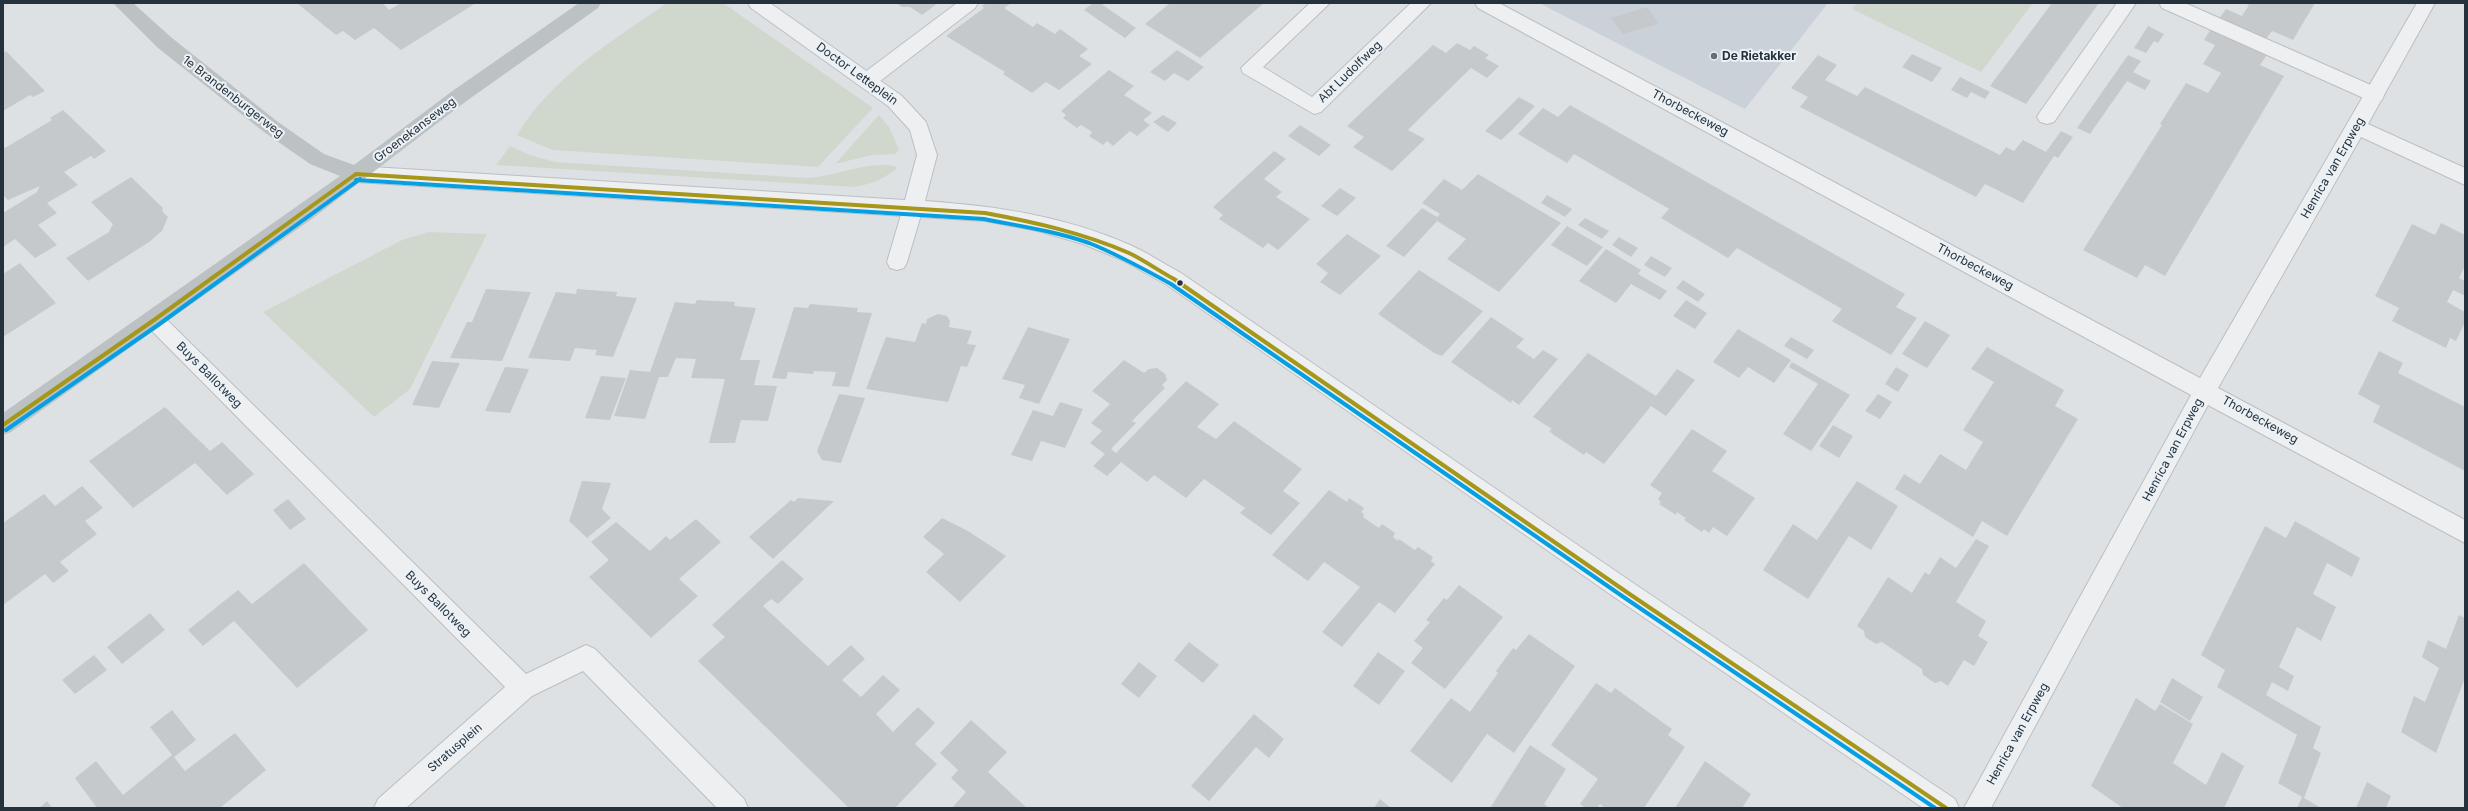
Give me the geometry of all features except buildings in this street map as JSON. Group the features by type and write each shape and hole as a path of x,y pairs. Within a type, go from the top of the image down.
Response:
{"main road":[{"name":"1e Brandenburgerweg","path":"122,3 165,44 271,127 317,159 356,174"},
{"name":"Groenekanseweg","path":"3,425 154,320 356,174 458,97 592,3"}],"street":[{"name":"Doctor Letteplein","path":"757,3 868,80 895,101 919,127 927,155 926,162 897,262"},
{"path":"868,80 968,3"},
{"name":"Abt Ludolfweg","path":"1321,3 1250,68 1314,107 1422,3"},
{"name":"Thorbeckeweg","path":"1484,3 2205,390 2465,532"},
{"path":"2048,116 2127,3"},
{"path":"2168,3 2375,95"},
{"name":"Henrica van Erpweg","path":"1977,808 2205,390 2357,127 2426,3"},
{"path":"2357,127 2465,177"},
{"path":"356,174 985,213 1051,225 1079,233 1124,251 1174,280 1628,593 1946,808"},
{"name":"Buys Ballotweg","path":"154,320 524,688"},
{"path":"524,688 586,657 735,808"},
{"name":"Stratusplein","path":"387,808 524,688"}],"shaded area":[{"path":"667,3 723,3 873,108 818,167 552,150 517,135 531,114 548,95 584,62 604,46"},
{"name":"De Rietakker","path":"1539,3 1828,3 1745,109"},
{"path":"1857,3 2033,3 1981,72 1852,9"},
{"path":"879,115 889,127 899,150 895,154 872,155 835,164"},
{"path":"510,146 530,155 555,162 808,178 873,165 895,166 897,168 887,176 877,181 854,187 496,165"},
{"path":"428,232 487,234 410,389 374,417 263,312 402,240"}],"transit line":[{"path":"356,174 985,213 1038,223 1090,238 1130,254 1174,279 1628,593 1946,808"},
{"path":"3,425 154,320 356,174"},
{"path":"6,430 158,325 360,179"},
{"path":"356,180 984,219 1037,229 1088,243 1127,260 1171,284 1625,598 1935,808"}],"place":[{"name":"De Rietakker","path":"1714,56"}]}
